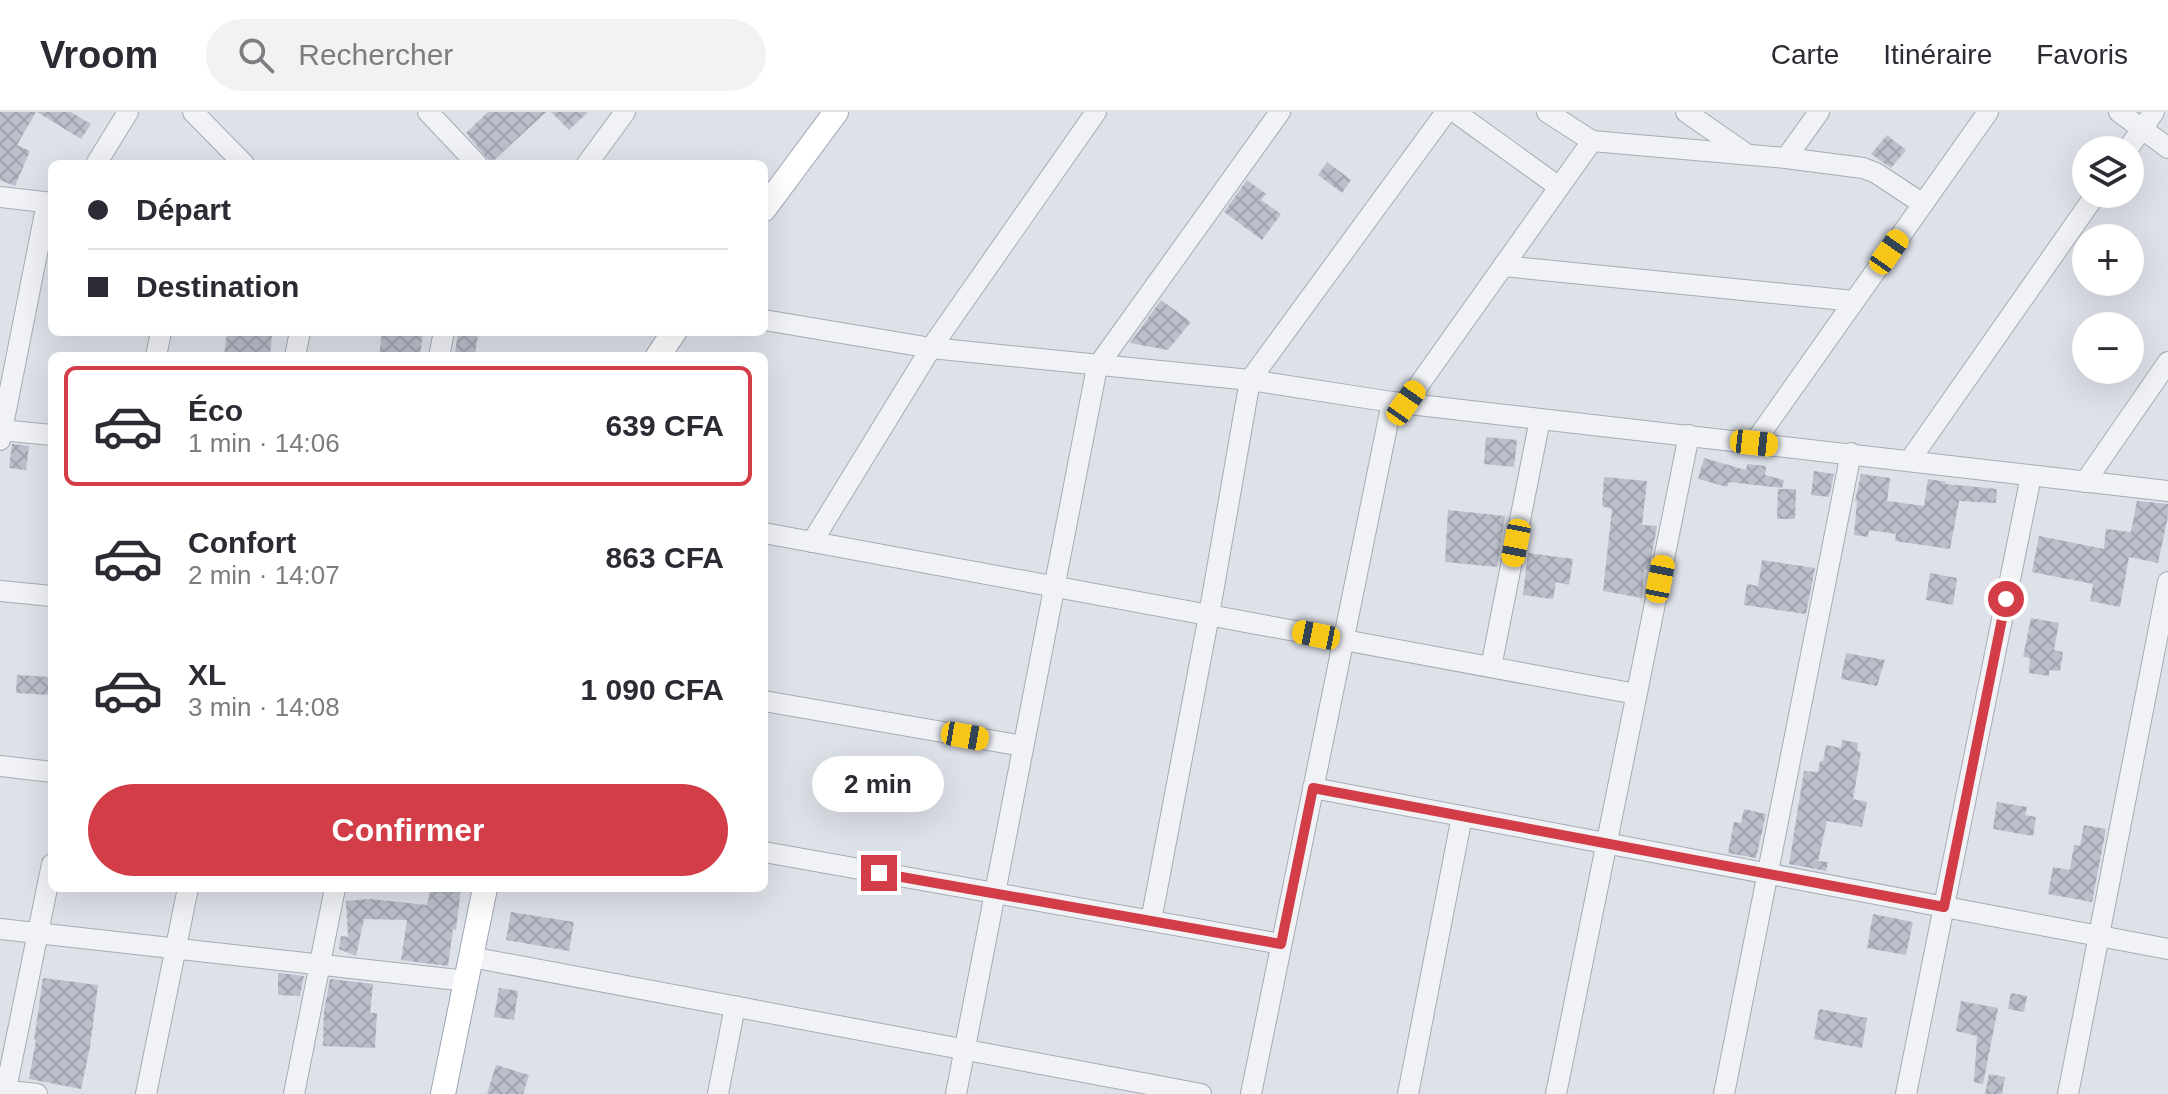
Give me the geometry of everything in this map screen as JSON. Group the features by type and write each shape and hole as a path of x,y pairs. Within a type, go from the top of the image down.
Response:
{"main road":[{"path":"768,204 836,112"},
{"path":"443,1094 484,892"}],"street":[{"path":"98,160 128,112"},
{"path":"193,112 240,160"},
{"path":"428,112 473,160"},
{"path":"590,160 625,112"},
{"path":"812,542 931,348 1096,112"},
{"path":"956,1094 1097,367 1280,112"},
{"path":"1151,921 1250,380 1446,112"},
{"path":"1455,112 1559,187"},
{"path":"1547,112 1592,141 1863,168 1876,173 1923,204"},
{"path":"1686,112 1747,155"},
{"path":"1786,158 1819,112"},
{"path":"1754,443 1988,112"},
{"path":"2119,112 2148,120 2168,148"},
{"path":"1251,1094 1343,640 1399,402 1503,266 1592,141"},
{"path":"0,197 48,203"},
{"path":"1910,460 2086,208"},
{"path":"48,212 1,433 48,435"},
{"path":"1503,266 1854,301"},
{"path":"768,321 931,348 1250,380 1399,402 2168,491"},
{"path":"2085,482 2168,362"},
{"path":"1491,667 1540,419"},
{"path":"1556,1094 1689,435"},
{"path":"1724,1094 1851,453"},
{"path":"1906,1094 2031,476"},
{"path":"768,534 1636,694"},
{"path":"2068,1094 2168,582"},
{"path":"0,591 48,596"},
{"path":"768,702 1023,746"},
{"path":"0,766 48,772"},
{"path":"1313,788 2168,949"},
{"path":"1408,1094 1462,816"},
{"path":"768,853 1281,944"},
{"path":"37,1094 3,1092 48,884"},
{"path":"146,1094 187,892"},
{"path":"294,1094 334,892"},
{"path":"0,929 320,963 469,969 735,1006 1201,1094"},
{"path":"718,1094 735,1006"}],"building":[{"path":"0,112 36,112 17,145 30,151 15,186 0,180"},
{"path":"37,112 71,112 91,124 81,139"},
{"path":"488,112 546,112 494,160 488,160 466,133"},
{"path":"551,112 588,112 569,130"},
{"path":"1887,135 1906,150 1891,168 1871,154"},
{"path":"1327,162 1351,180 1342,193 1318,175"},
{"path":"1247,180 1266,194 1261,200 1281,214 1262,240 1224,212"},
{"path":"1161,300 1191,322 1168,350 1130,343"},
{"path":"226,336 272,336 270,352 224,352"},
{"path":"382,336 422,336 420,352 380,352"},
{"path":"457,336 478,336 475,352 455,352"},
{"path":"1486,437 1517,440 1514,467 1484,464"},
{"path":"12,444 29,446 26,470 9,468"},
{"path":"1704,458 1746,470 1747,464 1766,466 1765,475 1784,480 1782,488 1729,482 1727,487 1698,479"},
{"path":"1814,471 1834,474 1829,497 1811,495"},
{"path":"1861,474 1890,478 1887,501 1924,506 1928,479 1945,484 1997,489 1996,503 1959,501 1950,549 1895,541 1896,534 1869,530 1868,537 1854,535 1855,501"},
{"path":"1604,477 1647,481 1642,525 1657,526 1649,570 1644,569 1642,598 1603,591 1612,509 1602,506"},
{"path":"1778,489 1796,489 1795,519 1777,519"},
{"path":"2137,501 2168,504 2168,516 2158,563 2129,557 2120,607 2090,601 2093,584 2032,572 2039,536 2104,549 2106,529 2131,532"},
{"path":"1448,510 1505,516 1497,567 1445,562"},
{"path":"1528,553 1573,559 1569,585 1556,582 1553,599 1523,595"},
{"path":"1762,560 1815,568 1806,614 1744,605 1747,584 1758,586"},
{"path":"1930,573 1957,578 1953,605 1926,600"},
{"path":"2031,618 2059,623 2054,650 2063,652 2060,671 2049,670 2049,676 2029,673 2030,658 2023,657"},
{"path":"1846,653 1885,660 1877,686 1841,679"},
{"path":"17,675 48,677 48,695 16,693"},
{"path":"1842,740 1858,743 1857,751 1861,752 1853,799 1867,802 1862,827 1827,821 1818,861 1828,862 1826,871 1789,864 1804,771 1818,772 1826,745 1841,748"},
{"path":"1997,802 2027,807 2025,815 2036,817 2033,836 1993,829"},
{"path":"1744,809 1766,814 1756,858 1728,853 1734,822 1741,823"},
{"path":"2084,825 2106,829 2092,902 2048,894 2053,867 2070,870 2074,845 2080,846"},
{"path":"430,892 461,892 448,966 401,960 407,920 364,919 356,956 339,949 341,936 348,937 346,901 370,899 427,905"},
{"path":"511,912 574,922 569,951 506,940"},
{"path":"1873,914 1913,922 1906,955 1867,948"},
{"path":"278,973 304,976 300,996 278,995"},
{"path":"43,978 98,985 81,1089 29,1079"},
{"path":"330,979 373,984 370,1013 377,1013 375,1048 323,1046 324,1011"},
{"path":"499,988 518,991 514,1020 494,1017"},
{"path":"2011,993 2027,996 2024,1012 2008,1009"},
{"path":"1961,1001 1998,1008 1983,1084 1974,1082 1977,1036 1956,1031"},
{"path":"1819,1009 1867,1018 1862,1048 1814,1039"},
{"path":"496,1065 529,1075 523,1094 487,1094"},
{"path":"1989,1074 2005,1077 2002,1094 1985,1094"}],"route":[{"path":"879,873 1281,944 1313,788 1944,907 2006,599"}]}
